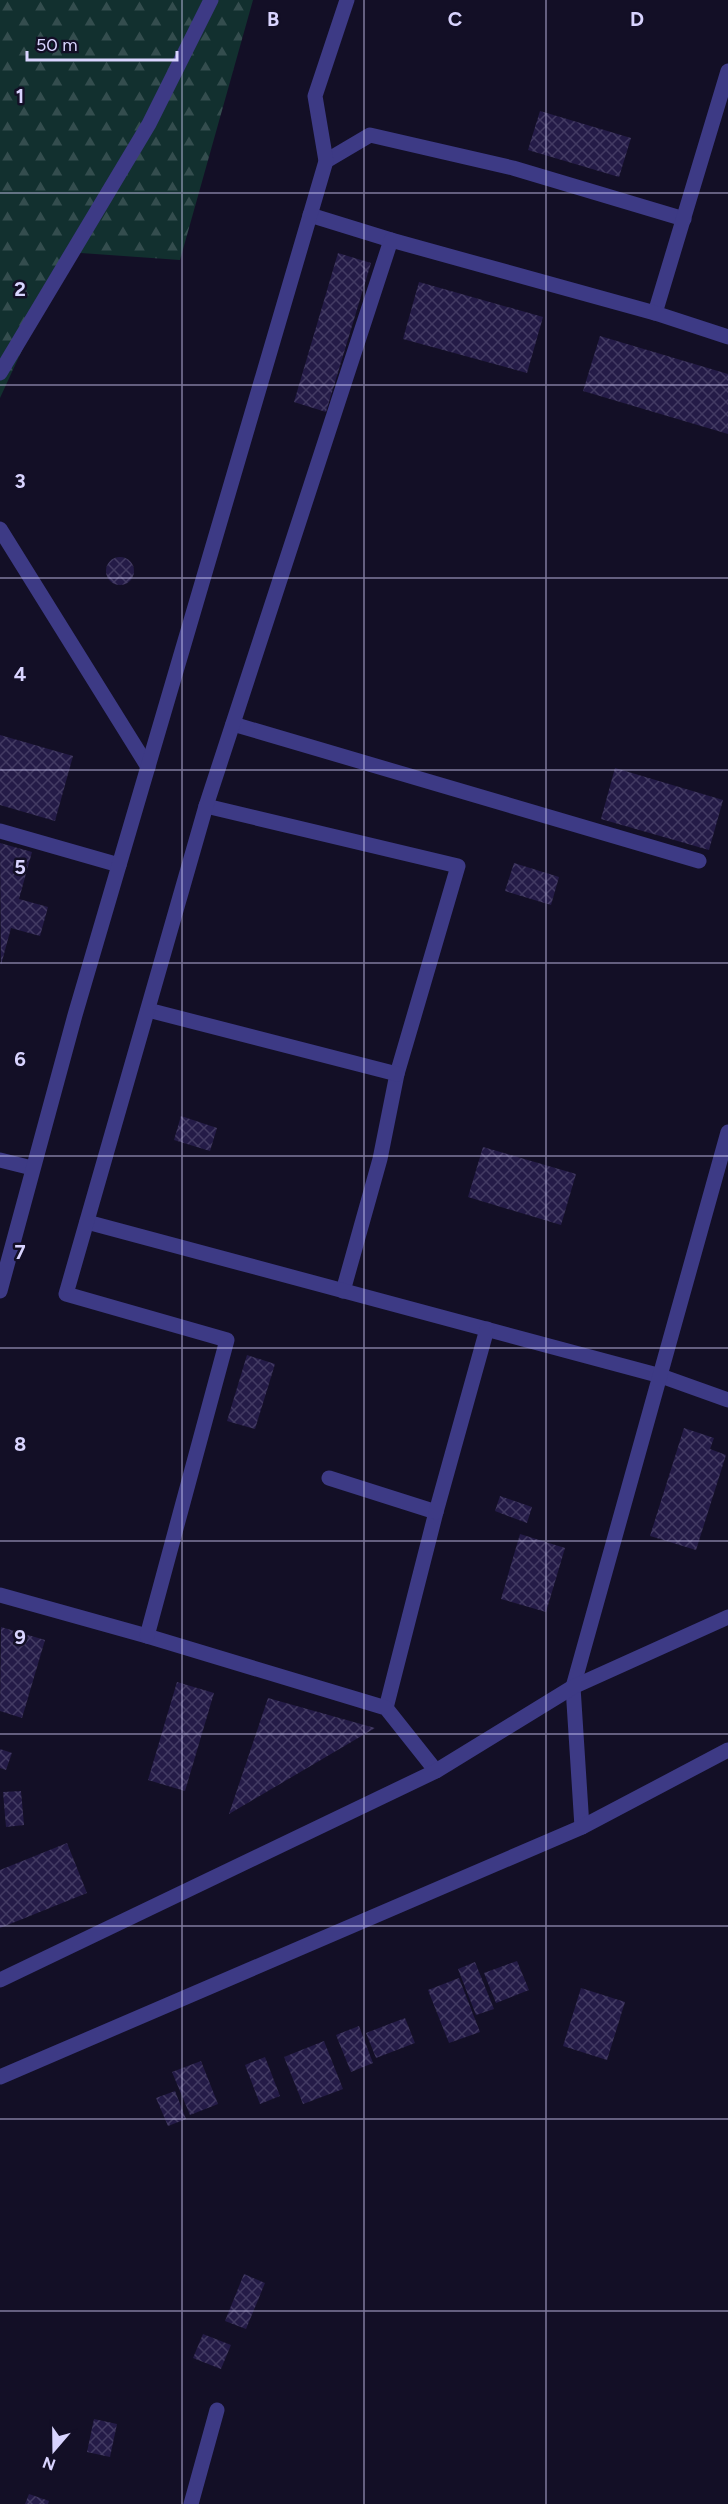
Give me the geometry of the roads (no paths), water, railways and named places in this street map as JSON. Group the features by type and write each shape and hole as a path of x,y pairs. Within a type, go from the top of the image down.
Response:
{"street":[{"path":"0,373 149,124 211,0"},
{"path":"0,1291 32,1168 119,865 326,161 315,96 347,0"},
{"path":"656,313 724,96 728,71"},
{"path":"326,161 370,135 513,168 684,219"},
{"path":"310,215 391,240 656,313 728,337"},
{"path":"147,1636 227,1340 66,1294 206,806 391,240"},
{"path":"0,529 148,767"},
{"path":"233,724 699,861"},
{"path":"206,806 458,866 397,1074 380,1159 343,1291"},
{"path":"0,831 119,865"},
{"path":"148,1010 397,1074"},
{"path":"582,1827 573,1687 728,1132"},
{"path":"0,1160 32,1168"},
{"path":"87,1222 661,1376 728,1400"},
{"path":"386,1708 436,1512 487,1329"},
{"path":"329,1478 436,1512"},
{"path":"0,1595 147,1636 386,1708 436,1771"},
{"path":"0,1980 436,1771 573,1687 728,1617"},
{"path":"0,2077 582,1827 728,1750"},
{"path":"191,2504 217,2410"}]}
